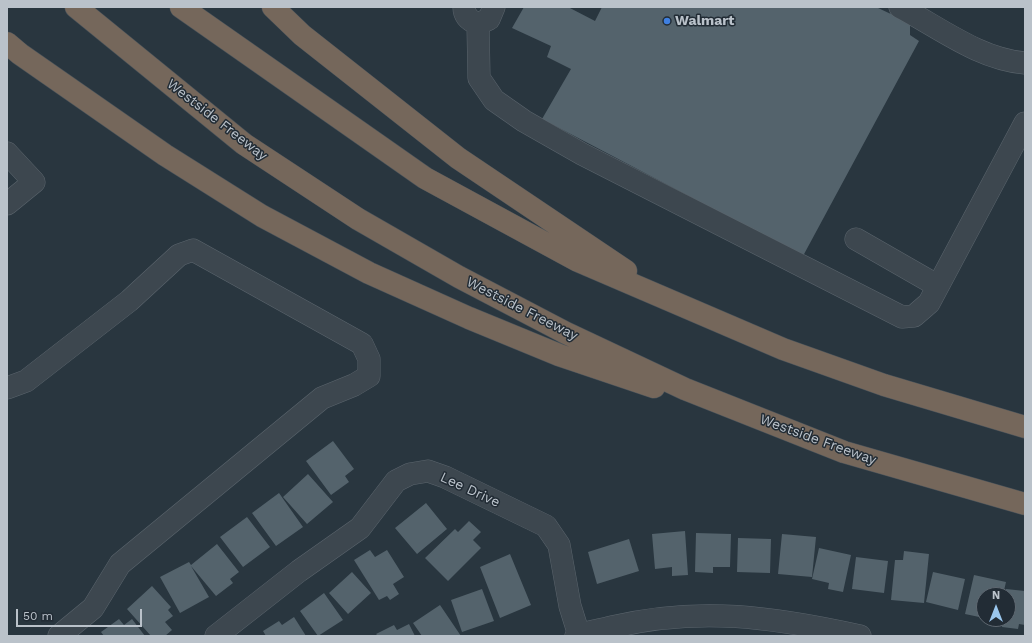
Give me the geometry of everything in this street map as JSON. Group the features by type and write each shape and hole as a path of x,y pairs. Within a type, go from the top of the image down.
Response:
{"highway":[{"name":"Westside Freeway","path":"76,7 244,144 365,222 459,277 566,333 685,389 844,452 1025,504"},
{"path":"181,7 425,178 578,261 679,306 782,349 876,382 1025,427"},
{"path":"273,7 302,35 458,158 679,306"},
{"path":"7,43 20,54 165,155 262,216 369,273 469,318 559,355 844,452"}],"street":[{"path":"464,7 464,11 470,21 478,24 489,19 494,7"},
{"path":"900,7 980,51 1007,62 1025,63"},
{"path":"478,24 479,78 494,100 524,121 590,158 902,316 914,316 929,303 1025,124"},
{"path":"7,153 34,182 7,204"},
{"path":"856,239 938,286"},
{"path":"7,388 26,381 129,301 179,255 193,250 362,344 369,359 369,376 354,385 322,398 120,564 93,608 59,636"},
{"name":"Lee Drive","path":"216,636 299,571 360,528 396,481 410,474 428,471 445,477 546,526 559,544 570,606 578,635"},
{"path":"578,635 634,622 665,618 720,615 771,619 860,636"}],"building":[{"path":"524,7 568,7 595,21 602,7 876,7 910,23 910,35 919,41 803,256 542,119 571,69 547,57 551,46 512,28"},
{"path":"333,441 354,469 345,476 349,482 331,495 306,461"},
{"path":"308,474 333,502 307,524 283,497"},
{"path":"279,493 303,527 276,546 252,513"},
{"path":"426,503 447,529 417,554 395,528"},
{"path":"247,517 270,547 243,567 220,537"},
{"path":"469,521 481,532 473,540 481,548 448,581 425,558 455,529 458,532"},
{"path":"685,531 688,575 672,576 672,567 655,569 652,534"},
{"path":"696,533 731,534 730,567 713,567 713,573 695,572"},
{"path":"782,534 816,537 812,577 778,574"},
{"path":"738,538 771,539 770,573 737,572"},
{"path":"629,539 639,571 597,584 588,552"},
{"path":"217,544 239,572 230,579 233,583 216,596 191,566 209,597 180,613 160,577 189,562 191,565"},
{"path":"819,548 851,555 843,592 828,589 829,583 812,579"},
{"path":"370,550 375,557 387,550 404,577 393,584 399,594 390,600 387,596 379,600 354,560"},
{"path":"904,551 929,554 924,603 891,600 895,560 903,560"},
{"path":"510,554 531,605 500,618 480,567"},
{"path":"856,557 888,561 884,593 852,589"},
{"path":"352,572 371,593 348,614 329,593"},
{"path":"933,572 965,579 958,610 926,602"},
{"path":"974,575 1006,582 1005,587 976,587 976,616 965,614"},
{"path":"152,586 171,607 168,610 173,616 165,622 172,630 165,636 151,636 127,609"},
{"path":"482,589 494,621 462,632 451,600"},
{"path":"1016,590 1025,591 1025,625 1019,624 1018,629 1002,627 1016,627"},
{"path":"324,593 343,620 318,636 300,611"},
{"path":"440,605 461,636 422,636 413,623"},
{"path":"294,617 306,636 266,636 263,631 279,621 282,625"},
{"path":"119,619 124,625 132,619 145,636 104,636 101,632"},
{"path":"409,624 415,636 378,636 376,634 394,625 397,630"}],"place":[{"name":"Walmart","path":"667,21"}]}
